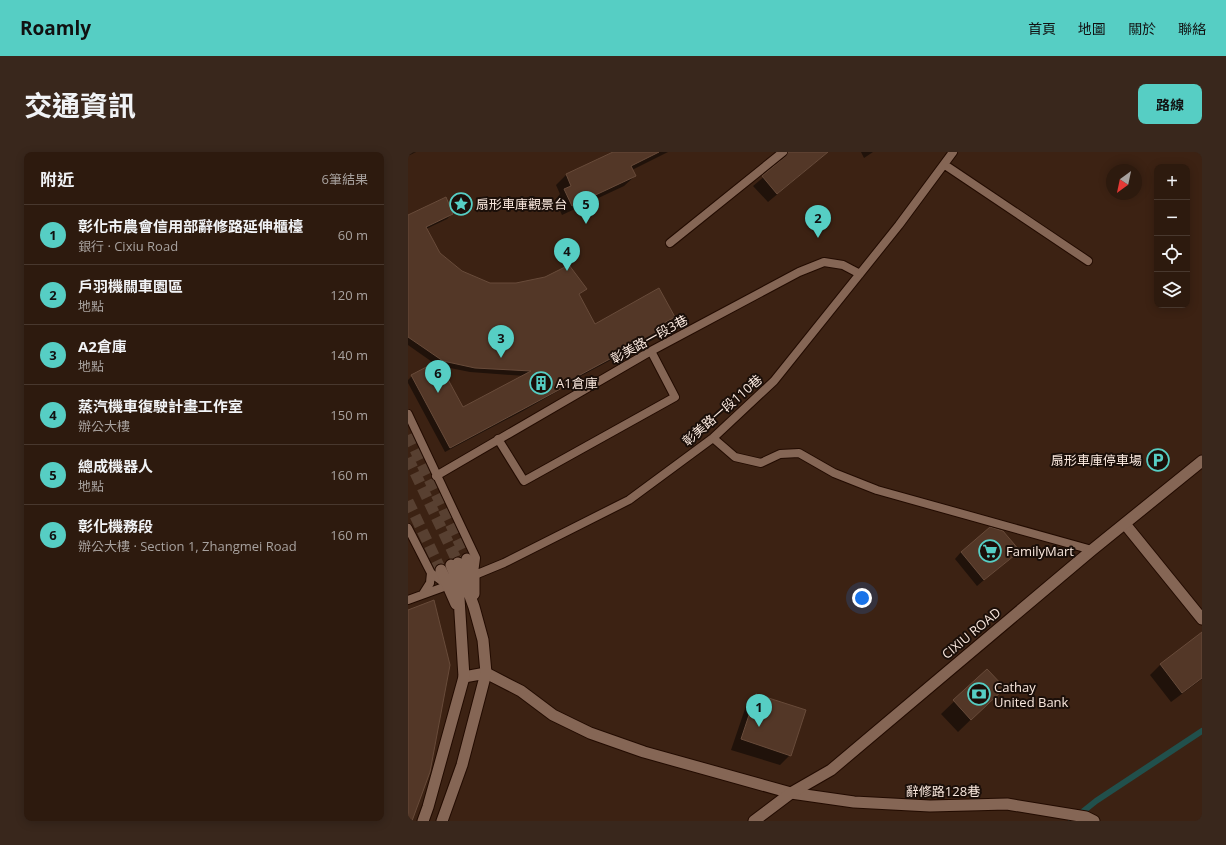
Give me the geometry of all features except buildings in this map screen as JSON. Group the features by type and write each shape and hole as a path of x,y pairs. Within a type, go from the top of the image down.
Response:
{"street":[{"name":"CIXIU ROAD","path":"754,821 791,793 831,770 1092,550 1202,461"},
{"path":"1125,524 1202,619"},
{"path":"442,821 462,765 486,673 482,640 474,607 454,565"},
{"path":"423,821 464,677 459,609 461,580 454,565"},
{"path":"464,677 486,673"},
{"name":"辭修路128巷","path":"486,673 521,691 553,715 590,733 644,752 791,793 854,802 930,806 1007,804 1086,817 1094,821"}],"lane":[{"path":"670,243 783,152"},
{"name":"彰美路一段110巷","path":"408,600 490,569 629,500 713,438 774,381 860,274 945,165 953,152"},
{"path":"945,165 1088,261"},
{"name":"彰美路一段3巷","path":"436,476 651,350 799,272 824,262 843,265 860,274"},
{"path":"498,439 524,481 675,397 651,350"},
{"path":"408,414 436,476 454,565"},
{"path":"713,438 736,457 762,463 780,454 799,453 834,473 877,490 1092,550"},
{"path":"408,528 454,565 481,566 490,569"},
{"path":"423,594 430,584 454,565"}],"waterway":[{"path":"1071,821 1096,801 1202,731"}],"tunnel":[{"path":"408,435 467,559"},
{"path":"408,458 458,563"},
{"path":"408,501 441,570"}],"place":[{"name":"扇形車庫觀景台","path":"461,204"},
{"name":"總成機器人","path":"586,224"},
{"name":"戶羽機關車園區","path":"818,238"},
{"name":"蒸汽機車復駛計畫工作室","path":"567,271"},
{"name":"A2倉庫","path":"501,358"},
{"name":"A1倉庫","path":"541,383"},
{"name":"彰化機務段","path":"438,393"},
{"name":"扇形車庫停車場","path":"1158,460"},
{"name":"FamilyMart","path":"990,551"},
{"name":"Cathay United Bank","path":"979,694"},
{"name":"彰化市農會信用部辭修路延伸櫃檯","path":"759,727"}]}
